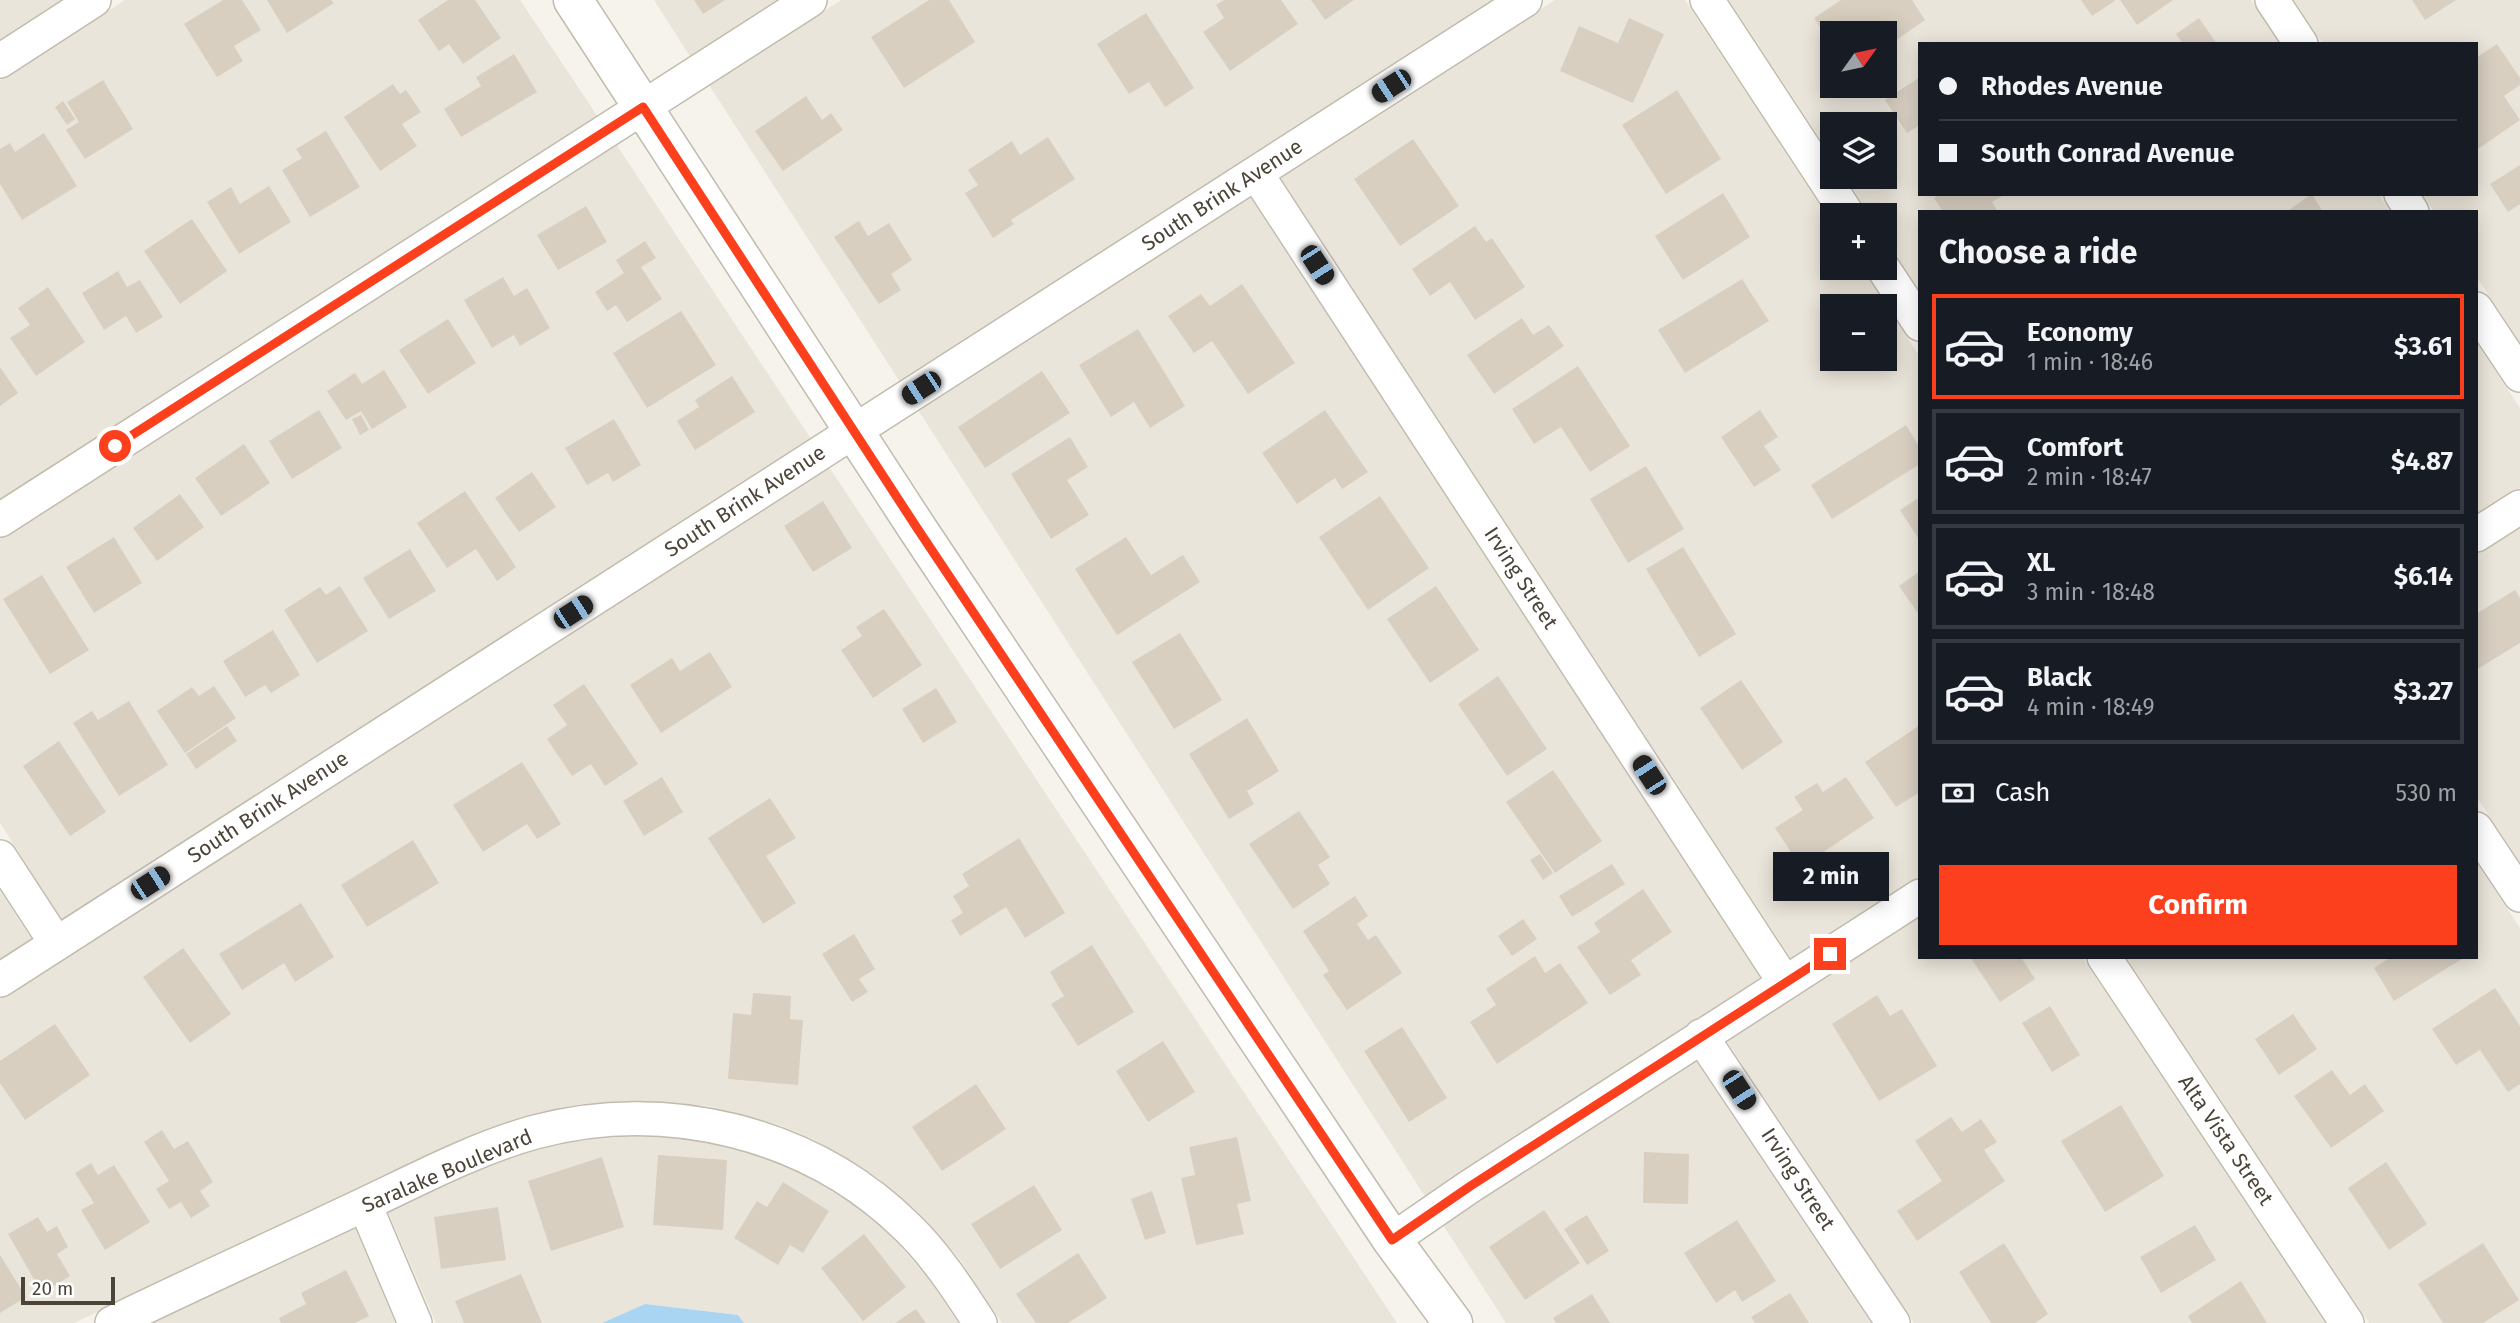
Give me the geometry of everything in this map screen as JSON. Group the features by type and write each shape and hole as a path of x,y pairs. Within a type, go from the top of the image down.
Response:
{"street":[{"path":"0,61 94,0"},
{"path":"573,0 854,431 1392,1240 1453,1323"},
{"path":"0,520 810,0"},
{"name":"South Brink Avenue","path":"0,980 1525,0"},
{"path":"1707,0 1840,203"},
{"path":"2273,0 2300,42"},
{"name":"Irving Street","path":"1256,173 1786,984"},
{"path":"1891,280 1918,321"},
{"path":"2478,312 2520,375"},
{"path":"2478,535 2520,507"},
{"path":"2478,832 2520,894"},
{"path":"0,857 56,943"},
{"path":"1392,1240 1701,1036 1918,897"},
{"name":"Alta Vista Street","path":"2105,959 2347,1323"},
{"name":"Irving Street","path":"1701,1036 1893,1323"},
{"name":"Saralake Boulevard","path":"114,1323 497,1144 566,1125 638,1118 705,1123 737,1130 795,1150 866,1191 907,1227 944,1268 980,1323"},
{"path":"365,1205 415,1323"}],"shaded area":[{"path":"0,0 64,0 0,41"},
{"path":"125,0 520,0 598,117 0,500 0,80"},
{"path":"654,0 780,0 691,58"},
{"path":"841,0 1495,0 900,382 709,85"},
{"path":"1555,0 1685,0 1820,206 1820,280 1869,280 1878,294 1820,294 1820,371 1897,371 1897,322 1918,354 1918,877 1792,960 1280,177"},
{"path":"1729,0 2251,0 2278,42 1918,42 1918,196 2380,196 2389,210 1918,210 1918,288 1897,256 1897,203 1862,203 1853,189 1897,189 1897,112 1820,112 1820,139"},
{"path":"2294,0 2520,0 2520,342 2478,279 2478,210 2433,210 2424,196 2478,196 2478,42 2322,42"},
{"path":"616,144 811,439 62,920 0,823 0,539"},
{"path":"1250,197 1761,979 1426,1198 918,410"},
{"path":"2478,345 2520,408 2520,488 2478,515"},
{"path":"829,467 1397,1323 1002,1323 959,1258 921,1215 878,1178 813,1139 782,1126 709,1106 638,1101 566,1108 491,1130 74,1323 0,1323 0,999"},
{"path":"2520,526 2520,862 2478,799 2478,554"},
{"path":"2478,865 2520,928 2520,1323 2369,1323 2127,959 2478,959"},
{"path":"0,891 32,940 0,960"},
{"path":"1918,916 1918,959 2083,959 2325,1323 1914,1323 1726,1040"},
{"path":"1695,1060 1871,1323 1506,1323 1443,1225"},
{"path":"637,1135 700,1140 731,1146 795,1169 854,1205 894,1239 929,1279 958,1323 744,1323 738,1315 645,1304 602,1323 436,1323 388,1212 502,1160 537,1149 567,1142"},
{"path":"355,1228 395,1323 151,1323"}],"water":[{"path":"645,1304 738,1315 744,1323 602,1323"}],"building":[{"path":"223,0 242,0 261,30 234,46 243,61 217,77 184,24"},
{"path":"267,0 331,0 334,3 287,33"},
{"path":"448,0 475,0 501,38 463,64 449,44 439,51 418,20"},
{"path":"694,0 725,0 703,14"},
{"path":"929,0 949,0 975,42 904,88 871,37"},
{"path":"1224,0 1281,0 1298,24 1230,71 1203,32 1224,18 1216,5"},
{"path":"1311,0 1354,0 1325,20"},
{"path":"1841,0 1912,0 1925,20 1897,40 1897,21 1820,21 1820,27 1814,18"},
{"path":"2081,0 2116,0 2092,16"},
{"path":"2120,0 2173,0 2137,25"},
{"path":"2412,0 2456,0 2425,20"},
{"path":"1146,13 1194,88 1165,107 1149,82 1129,94 1097,44"},
{"path":"1629,18 1664,34 1633,103 1560,71 1579,26 1618,43"},
{"path":"2199,18 2216,42 2182,42 2176,34"},
{"path":"2497,44 2520,78 2520,85 2504,96 2520,120 2478,149 2478,57"},
{"path":"514,54 537,92 461,137 444,109 481,86 476,77"},
{"path":"1918,78 1918,126 1907,133 1897,118 1897,112 1893,112 1885,100 1897,98 1897,92"},
{"path":"103,80 133,129 85,159 66,130 79,122 67,102"},
{"path":"393,84 400,94 406,90 421,112 402,124 417,146 380,171 344,117"},
{"path":"1677,90 1721,159 1666,194 1622,125"},
{"path":"806,96 822,120 831,113 843,130 783,171 755,131"},
{"path":"63,101 75,119 67,125 55,107"},
{"path":"326,131 360,187 310,217 282,170 302,158 296,149"},
{"path":"44,133 77,186 22,220 0,184 0,149 10,143 15,152"},
{"path":"1048,137 1075,179 1011,220 1014,224 993,238 965,193 978,185 968,170 1012,141 1020,155"},
{"path":"1413,139 1459,206 1400,246 1354,179"},
{"path":"2520,165 2520,204 2508,212 2490,184"},
{"path":"269,186 291,222 239,254 207,202 231,187 240,204"},
{"path":"1723,193 1750,237 1683,280 1655,236"},
{"path":"2002,196 1992,202 1997,210 1942,210 1934,198"},
{"path":"2313,196 2322,210 2289,210"},
{"path":"586,206 607,242 558,270 537,235"},
{"path":"192,219 227,271 180,304 144,251"},
{"path":"859,221 868,236 889,223 912,260 891,274 901,290 879,304 834,237"},
{"path":"1475,226 1486,242 1492,238 1525,287 1475,320 1450,282 1430,296 1412,269"},
{"path":"645,241 656,258 641,267 662,299 627,322 616,305 607,311 595,292 624,273 616,260"},
{"path":"118,271 127,287 140,280 163,317 136,333 126,316 104,330 82,293"},
{"path":"503,277 514,296 527,288 550,328 520,346 514,335 492,348 464,300"},
{"path":"1742,279 1769,321 1685,373 1658,330"},
{"path":"1242,284 1295,363 1248,394 1212,341 1194,353 1168,316 1201,294 1210,306"},
{"path":"48,287 85,342 36,376 10,338 30,325 18,308"},
{"path":"681,311 716,365 647,408 613,353"},
{"path":"1522,318 1533,335 1549,325 1564,346 1494,394 1467,355"},
{"path":"448,319 476,363 428,394 399,350"},
{"path":"1138,329 1185,406 1150,428 1134,402 1111,417 1079,365"},
{"path":"1578,366 1630,446 1590,472 1561,427 1534,444 1512,409"},
{"path":"0,367 18,393 0,406"},
{"path":"384,370 407,407 372,429 361,411 346,420 327,391 355,373 362,384"},
{"path":"1042,371 1070,413 985,468 958,427"},
{"path":"732,376 755,412 695,450 677,421 699,407 695,400"},
{"path":"319,410 342,448 292,479 269,441"},
{"path":"1325,410 1368,472 1342,489 1335,478 1297,504 1262,453"},
{"path":"1760,410 1778,437 1764,446 1781,470 1754,487 1721,437"},
{"path":"361,415 369,430 360,435 352,419"},
{"path":"614,419 641,465 613,482 608,473 587,485 565,448"},
{"path":"1906,425 1918,445 1918,465 1832,519 1811,485"},
{"path":"1070,437 1088,467 1067,480 1089,515 1051,539 1011,474"},
{"path":"244,444 270,483 221,516 195,478"},
{"path":"1646,466 1684,529 1628,563 1590,499"},
{"path":"532,472 556,507 519,532 495,498"},
{"path":"465,491 516,567 497,581 476,549 447,568 417,523"},
{"path":"180,494 204,527 157,561 133,528"},
{"path":"1380,496 1429,568 1368,610 1319,537"},
{"path":"1918,498 1918,538 1900,510"},
{"path":"823,501 852,548 813,572 784,526"},
{"path":"114,537 142,583 94,613 66,567"},
{"path":"1126,537 1151,575 1183,555 1200,582 1117,635 1075,569"},
{"path":"1683,547 1736,634 1699,657 1646,569"},
{"path":"410,549 436,591 389,619 363,578"},
{"path":"1918,572 1918,613 1899,586"},
{"path":"42,575 89,650 50,674 3,599"},
{"path":"340,586 368,631 317,663 284,610 320,587 326,595"},
{"path":"1436,586 1479,650 1430,683 1387,619"},
{"path":"2515,590 2520,598 2520,643 2478,669 2478,613"},
{"path":"884,609 922,665 873,698 841,650 862,636 856,627"},
{"path":"273,630 300,675 271,693 265,685 245,697 223,661"},
{"path":"1180,633 1222,700 1174,729 1132,662"},
{"path":"710,652 732,687 661,733 630,685 672,658 680,671"},
{"path":"1498,676 1547,749 1507,776 1458,704"},
{"path":"1741,680 1783,742 1742,770 1700,708"},
{"path":"584,684 638,764 605,786 591,764 572,776 547,739 567,725 553,705"},
{"path":"214,686 236,718 185,753 157,711 192,687 199,696"},
{"path":"936,688 957,722 923,743 902,709"},
{"path":"129,701 168,765 119,796 73,723 92,711 98,720"},
{"path":"1247,718 1279,771 1247,791 1254,804 1229,819 1189,754"},
{"path":"227,726 237,741 196,769 186,754"},
{"path":"1918,726 1918,793 1896,807 1865,762"},
{"path":"59,741 106,812 70,836 23,766"},
{"path":"522,762 561,824 537,839 527,824 483,852 453,805"},
{"path":"1553,770 1602,841 1555,873 1506,802"},
{"path":"662,777 683,812 644,836 623,801"},
{"path":"1846,777 1874,818 1801,867 1775,828 1803,810 1794,797 1817,783 1823,792"},
{"path":"770,798 796,838 766,856 796,903 763,924 708,838"},
{"path":"1299,811 1330,857 1318,865 1330,884 1293,909 1249,844"},
{"path":"1019,838 1065,913 1025,938 1006,907 960,936 951,920 963,913 953,896 969,886 962,874"},
{"path":"413,840 439,883 367,927 341,885"},
{"path":"1540,854 1553,873 1543,880 1530,860"},
{"path":"1612,864 1625,884 1572,917 1559,896"},
{"path":"1643,889 1672,932 1631,960 1641,975 1610,995 1577,947 1600,932 1594,923"},
{"path":"1355,896 1368,916 1357,924 1368,940 1376,935 1402,973 1347,1010 1323,975 1329,971 1303,931"},
{"path":"301,903 334,957 295,982 284,963 242,990 219,954"},
{"path":"1523,919 1537,939 1512,956 1498,936"},
{"path":"854,934 875,969 859,979 868,992 852,1002 822,954"},
{"path":"1092,945 1134,1012 1078,1046 1051,1004 1064,996 1050,972"},
{"path":"183,948 231,1014 190,1043 143,977"},
{"path":"1535,956 1545,973 1560,963 1588,1003 1497,1064 1470,1022 1496,1005 1486,989"},
{"path":"1971,959 2022,959 2035,979 2000,1002"},
{"path":"2388,959 2462,959 2394,1001 2374,968"},
{"path":"2495,988 2520,1026 2520,1084 2508,1092 2480,1050 2456,1065 2432,1029"},
{"path":"753,993 791,996 790,1019 803,1020 798,1085 728,1079 733,1013 751,1015"},
{"path":"1877,995 1890,1016 1902,1009 1937,1066 1879,1101 1832,1024"},
{"path":"2050,1006 2080,1055 2052,1072 2022,1023"},
{"path":"2293,1014 2317,1049 2279,1075 2255,1039"},
{"path":"55,1024 90,1075 25,1120 0,1083 0,1061"},
{"path":"1402,1027 1447,1098 1409,1122 1364,1051"},
{"path":"1163,1041 1195,1092 1148,1122 1116,1071"},
{"path":"2332,1070 2350,1095 2365,1084 2384,1111 2331,1148 2294,1096"},
{"path":"976,1084 1006,1129 942,1171 912,1127"},
{"path":"2121,1105 2164,1176 2105,1212 2061,1141"},
{"path":"1951,1117 1962,1132 1981,1119 1997,1142 1984,1150 2005,1181 1917,1241 1897,1211 1942,1181 1915,1141"},
{"path":"162,1130 174,1149 188,1141 213,1182 200,1191 210,1206 191,1218 181,1202 169,1209 156,1189 169,1181 144,1142"},
{"path":"1237,1137 1251,1201 1237,1204 1244,1234 1196,1245 1181,1178 1195,1175 1189,1147"},
{"path":"1644,1152 1689,1154 1688,1204 1643,1203"},
{"path":"658,1155 727,1160 723,1230 653,1225"},
{"path":"602,1157 624,1227 551,1251 528,1181"},
{"path":"2386,1162 2427,1224 2389,1250 2348,1188"},
{"path":"91,1163 98,1175 114,1165 150,1222 105,1250 81,1210 94,1203 75,1173"},
{"path":"783,1182 829,1211 803,1253 790,1245 778,1265 734,1238 757,1201 767,1207"},
{"path":"1034,1185 1062,1230 1000,1269 971,1224"},
{"path":"1152,1191 1166,1233 1145,1240 1131,1199"},
{"path":"498,1207 506,1260 441,1269 434,1217"},
{"path":"1544,1210 1580,1263 1525,1300 1489,1247"},
{"path":"1587,1215 1609,1251 1587,1265 1564,1229"},
{"path":"38,1217 47,1232 57,1226 68,1247 57,1254 70,1276 42,1293 8,1234"},
{"path":"1737,1220 1776,1281 1742,1302 1735,1290 1716,1303 1684,1253"},
{"path":"2195,1225 2216,1260 2161,1293 2140,1257"},
{"path":"864,1234 906,1287 863,1321 821,1268"},
{"path":"2004,1243 2048,1314 2035,1323 1991,1323 1959,1272"},
{"path":"2483,1243 2519,1300 2483,1323 2443,1323 2418,1284"},
{"path":"1078,1253 1107,1298 1068,1323 1036,1323 1016,1294"},
{"path":"0,1255 26,1297 0,1313"},
{"path":"346,1270 369,1316 355,1323 281,1323 279,1318 306,1304 301,1293"},
{"path":"521,1274 542,1323 464,1323 455,1301"},
{"path":"2241,1281 2267,1323 2192,1323 2188,1316"},
{"path":"1790,1293 1809,1323 1755,1323 1751,1317"},
{"path":"1592,1294 1610,1323 1556,1323 1553,1318"},
{"path":"916,1309 926,1323 895,1323"}],"route":[{"path":"115,446 643,107 917,528 1392,1240 1469,1187 1830,954"}]}
